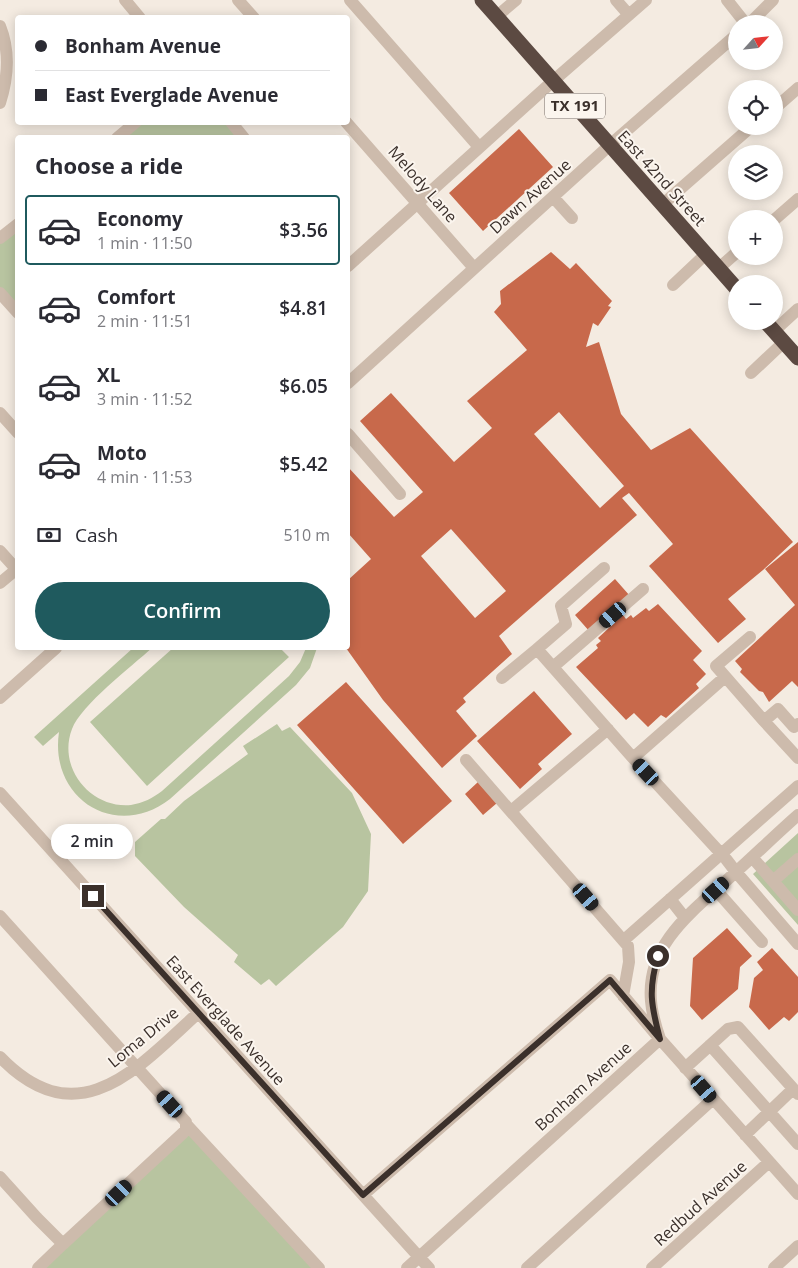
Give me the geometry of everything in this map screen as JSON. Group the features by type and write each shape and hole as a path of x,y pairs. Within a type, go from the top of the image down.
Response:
{"highway":[{"name":"East 42nd Street","path":"482,0 728,279"},
{"path":"775,332 798,358"}],"street":[{"path":"125,0 138,15"},
{"path":"238,0 251,15"},
{"path":"350,0 479,147"},
{"path":"497,16 516,0"},
{"path":"616,0 629,15"},
{"path":"350,259 417,203 553,80 646,0"},
{"path":"727,0 740,15"},
{"path":"757,15 773,0"},
{"path":"0,26 6,44 7,67 0,103"},
{"name":"Dawn Avenue","path":"350,381 610,145 728,42"},
{"path":"783,101 798,88"},
{"path":"121,135 133,125"},
{"path":"233,125 241,135"},
{"name":"Melody Lane","path":"349,125 474,268"},
{"path":"662,204 742,135"},
{"path":"553,197 572,218"},
{"path":"783,212 798,199"},
{"path":"0,238 15,226"},
{"path":"673,285 706,254"},
{"path":"719,268 728,260"},
{"path":"0,293 15,310"},
{"path":"751,373 775,332 798,309"},
{"path":"0,413 15,430"},
{"path":"350,436 400,494"},
{"path":"0,551 15,567"},
{"path":"502,678 566,624 561,606 604,568"},
{"path":"0,583 15,571"},
{"path":"553,667 643,589"},
{"path":"750,638 716,666 798,758"},
{"path":"537,649 633,758 722,854 798,944"},
{"path":"0,698 54,650"},
{"path":"633,758 726,677"},
{"path":"764,721 778,709 794,727 798,724"},
{"path":"511,811 608,729"},
{"path":"466,760 628,946 629,962 623,996"},
{"path":"624,940 798,786"},
{"name":"East Everglade Avenue","path":"0,793 428,1268"},
{"path":"768,812 783,828"},
{"path":"660,1039 651,1001 651,986 653,972 664,943 685,918 798,815"},
{"path":"752,857 796,904"},
{"path":"773,881 798,860"},
{"path":"716,890 762,942"},
{"path":"670,899 685,918"},
{"path":"0,916 182,1116 186,1124 319,1268"},
{"path":"363,1195 610,980 685,1068 798,1194"},
{"name":"Loma Drive","path":"0,1057 23,1078 36,1086 63,1094 78,1094 105,1087 137,1067 198,1013"},
{"path":"685,1068 728,1029 738,1027 796,1091 770,1111 745,1135"},
{"name":"Bonham Avenue","path":"406,1268 660,1039"},
{"path":"710,1045 798,1144"},
{"path":"527,1268 713,1099"},
{"path":"38,1268 183,1133 186,1129 186,1124"},
{"name":"Redbud Avenue","path":"652,1268 769,1162"},
{"path":"0,1176 37,1218 64,1244"},
{"path":"774,1268 798,1246"}],"green space":[{"path":"124,125 236,125 244,135 113,135"},
{"path":"15,222 15,311 0,293 0,236"},
{"path":"131,650 150,650 85,709 72,729 69,744 69,758 74,771 81,783 91,793 103,800 116,804 131,805 140,803 162,791 289,676 300,662 305,650 316,650 310,668 296,685 170,799 149,811 128,816 109,814 90,806 75,794 65,777 59,756 59,732 43,746 34,737"},
{"path":"171,650 282,650 289,657 147,786 90,722"},
{"path":"277,724 282,731 290,727 352,793 371,834 368,891 343,927 276,986 269,979 261,985 234,962 238,955 184,907 135,856 135,842 161,819 165,819 184,801 248,754 243,746"},
{"path":"798,833 798,925 753,874"},
{"path":"194,1129 319,1268 40,1268"}],"building":[{"path":"519,129 553,167 483,231 449,193"},
{"path":"551,252 570,269 576,263 612,301 608,306 611,307 598,326 593,323 586,347 599,342 621,414 651,450 690,428 793,542 728,599 746,619 718,643 649,566 673,544 629,493 622,498 637,515 499,636 512,654 463,698 466,702 456,711 477,736 442,768 383,700 347,650 350,650 350,578 371,559 350,535 350,469 394,517 423,492 360,421 391,393 454,462 492,428 467,401 527,350 494,312 501,304 500,291","holes":["559,412 624,486 600,508 534,434","451,529 506,591 475,618 421,556"]},
{"path":"798,542 798,687 792,681 769,702 763,692 759,691 740,672 742,669 735,661 795,605 765,569"},
{"path":"615,579 630,596 590,632 575,615"},
{"path":"658,604 702,651 693,660 706,674 696,684 699,688 666,718 661,715 648,727 634,713 626,720 576,667 598,648 596,645 601,641 598,638 623,615 626,619 631,615 633,618 646,608 649,611"},
{"path":"346,682 452,801 403,844 297,725"},
{"path":"534,691 572,734 538,764 542,769 520,789 477,741"},
{"path":"478,782 497,803 483,815 465,794"},
{"path":"727,928 752,956 740,967 738,989 702,1020 690,1006 693,958"},
{"path":"772,948 798,977 798,1012 789,1021 784,1017 769,1030 749,1007 754,978 763,970 757,962"}],"route":[{"path":"93,896 363,1195 610,980 660,1039 651,1001 653,972 658,956"}]}
